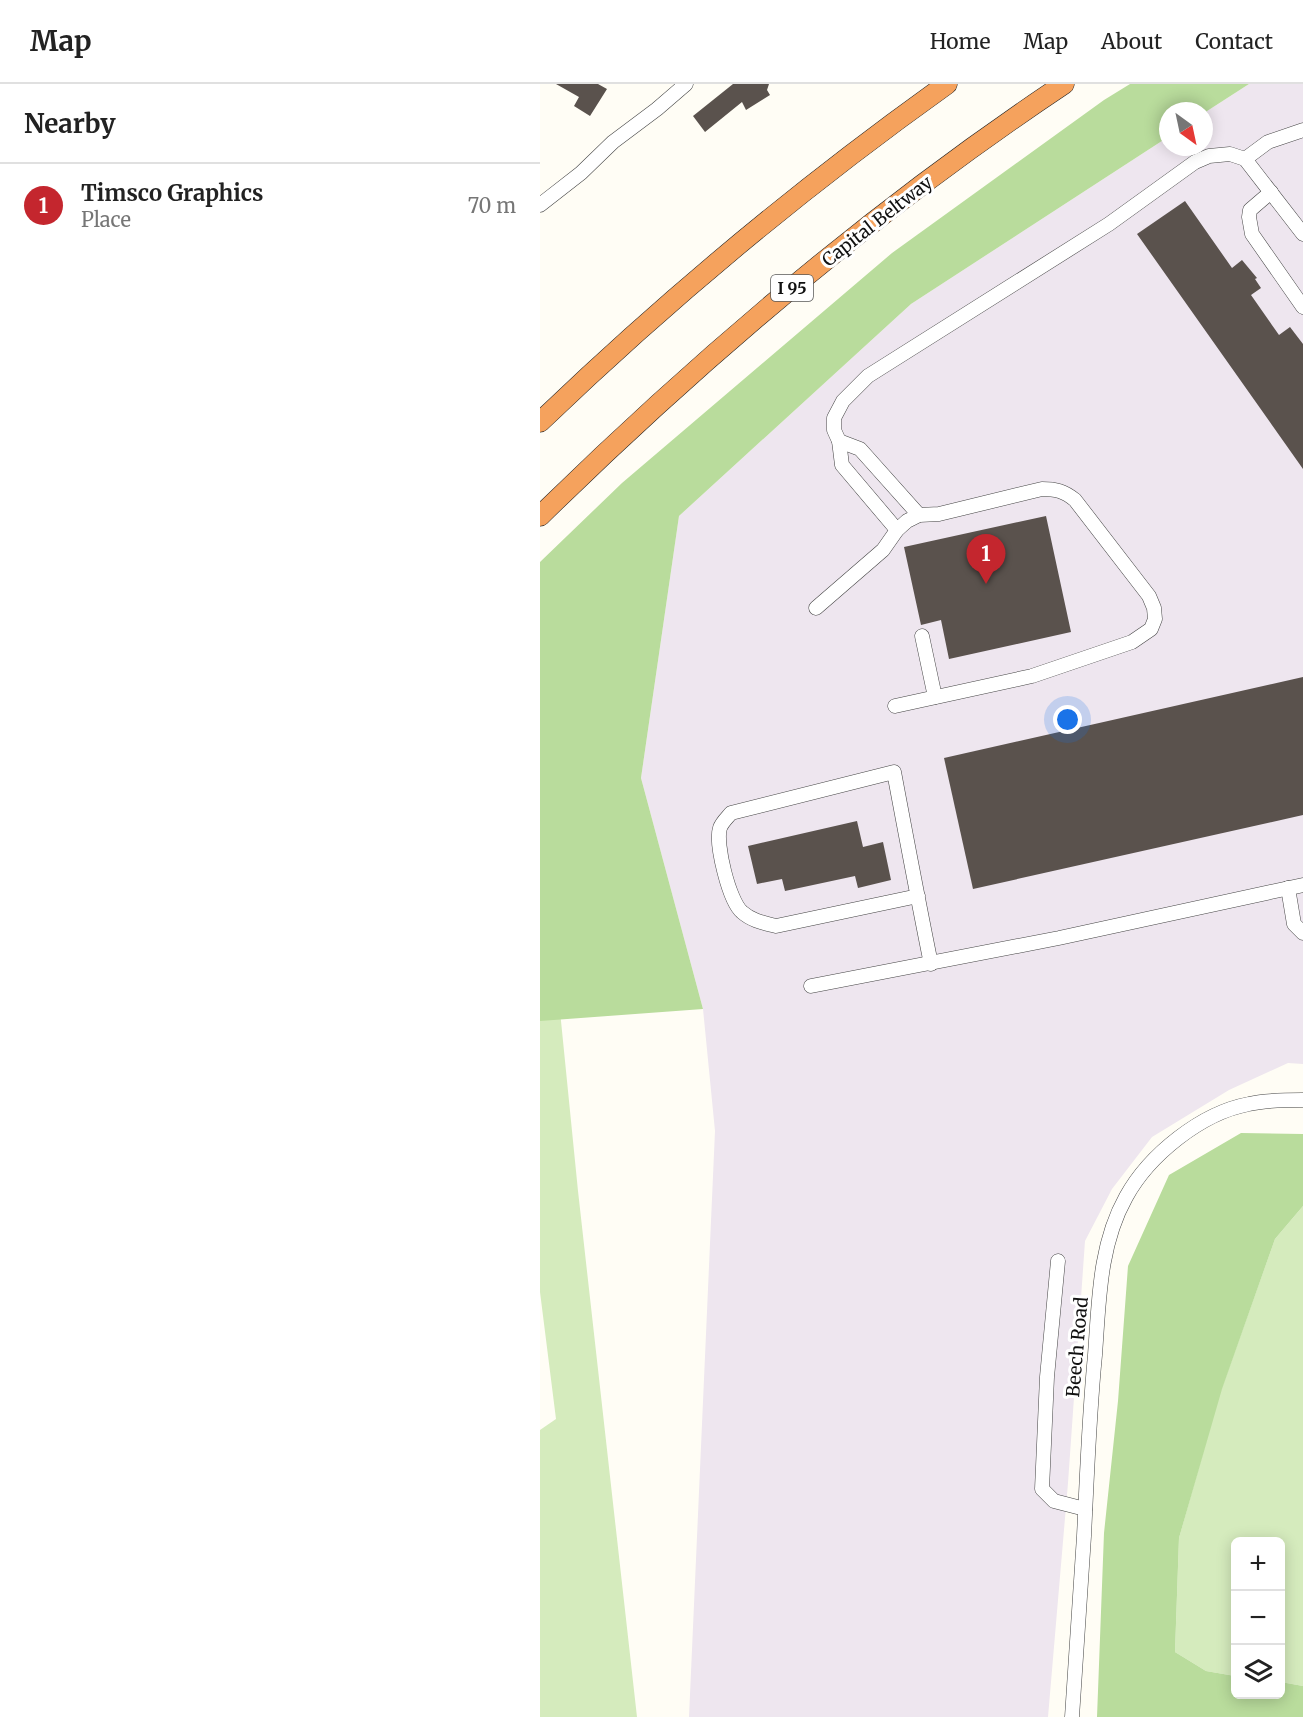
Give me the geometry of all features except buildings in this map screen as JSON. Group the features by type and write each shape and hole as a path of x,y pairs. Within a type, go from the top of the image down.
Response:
{"highway":[{"path":"540,422 668,306 751,235 836,167 947,84"},
{"name":"Capital Beltway","path":"540,516 609,448 702,364 790,290 877,219 1064,84"}],"street":[{"path":"540,205 581,172 613,142 657,110 686,84"},
{"path":"1245,159 1268,142 1303,130"},
{"path":"897,530 842,465 839,441 834,430 834,418 843,400 868,376 1109,224 1195,162 1209,156 1230,154 1245,159 1303,234"},
{"path":"1271,192 1250,210 1252,234 1303,307"},
{"path":"839,441 860,449 919,515"},
{"path":"816,608 883,550 897,530 907,521 919,515 939,514 1042,489 1065,492 1075,500 1149,596 1154,608 1155,619 1150,629 1132,642 1032,676 895,706"},
{"path":"922,636 935,697"},
{"path":"918,896 776,926 756,921 741,911 733,900 719,842 721,826 731,813 894,772 918,896 931,964"},
{"path":"811,986 931,964 1303,885"},
{"path":"1288,888 1294,924 1303,933"},
{"name":"Beech Road","path":"1072,1717 1089,1412 1104,1258 1114,1221 1126,1196 1146,1167 1170,1143 1197,1125 1248,1104 1303,1100"},
{"path":"1058,1261 1047,1377 1042,1489 1054,1501 1085,1509"}],"shaded area":[{"path":"1249,84 1303,84 1303,1064 1288,1063 1229,1090 1152,1137 1112,1189 1085,1241 1068,1483 1048,1717 689,1717 715,1131 703,1009 641,778 679,516 911,304 1159,143 1159,156 1213,156 1213,107"}],"green space":[{"path":"1130,84 1249,84 1213,107 1213,102 1159,102 1159,143 911,304 679,516 641,778 703,1009 540,1021 540,562 622,483 892,253 1104,100"},
{"path":"540,811 578,1191 637,1717 540,1717 540,1430 556,1419 540,1292"},
{"path":"1241,1133 1303,1134 1303,1206 1275,1239 1222,1389 1179,1538 1175,1652 1206,1671 1231,1675 1231,1699 1285,1699 1285,1683 1303,1686 1303,1717 1097,1717 1104,1533 1118,1401 1128,1266 1169,1175"},
{"path":"1303,1206 1303,1686 1285,1683 1285,1537 1231,1537 1231,1675 1206,1671 1175,1652 1179,1538 1219,1396 1275,1239"}],"place":[{"name":"Timsco Graphics","path":"986,584"}]}
